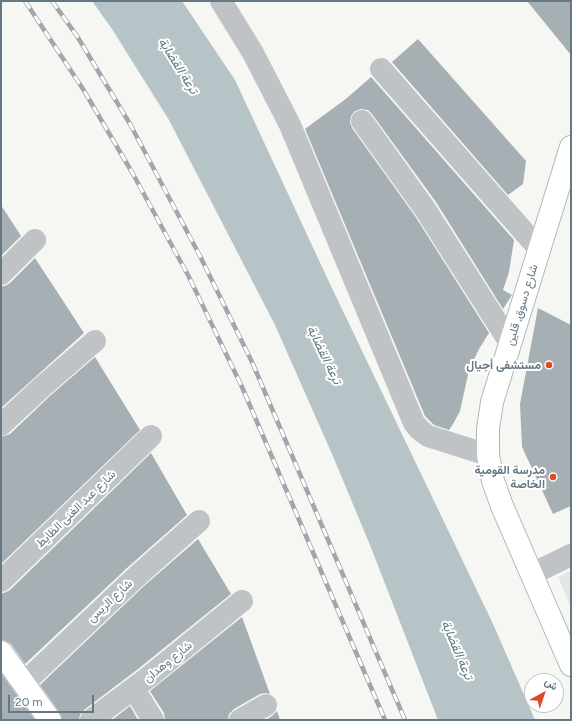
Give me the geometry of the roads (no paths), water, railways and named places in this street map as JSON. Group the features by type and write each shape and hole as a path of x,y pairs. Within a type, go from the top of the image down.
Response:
{"main road":[{"name":"شارع دسوق, قلين","path":"571,147 492,402 488,428 488,455 493,481 502,506 571,665"},
{"path":"1,652 50,720"}],"street":[{"path":"221,1 253,53 290,125 414,423 428,436 488,455"},
{"path":"381,70 539,249"},
{"path":"362,121 425,209 510,343"},
{"path":"1,274 35,240"},
{"path":"1,425 63,368 95,342"},
{"name":"شارع عبد الغنى الظايط","path":"1,581 151,436"},
{"name":"شارع الريس","path":"24,684 113,598 199,520"},
{"path":"532,574 571,555"},
{"name":"شارع وهدان","path":"91,720 134,689 242,601"},
{"path":"134,689 153,720"},
{"path":"240,720 266,705"}],"water":[{"name":"ترعة القضابة","path":"92,1 182,1 235,80 330,284 493,624 524,695 524,713 532,713 535,720 438,720 370,545 275,325 169,120 112,29"}],"railway":[{"path":"25,1 83,89 133,174 189,277 242,387 385,720"},
{"path":"52,1 77,36 130,124 200,256 252,362 405,720"}],"place":[{"name":"مستشفى أجيال","path":"549,365"},
{"name":"مدرسة القومية الخاصة","path":"553,477"}]}
